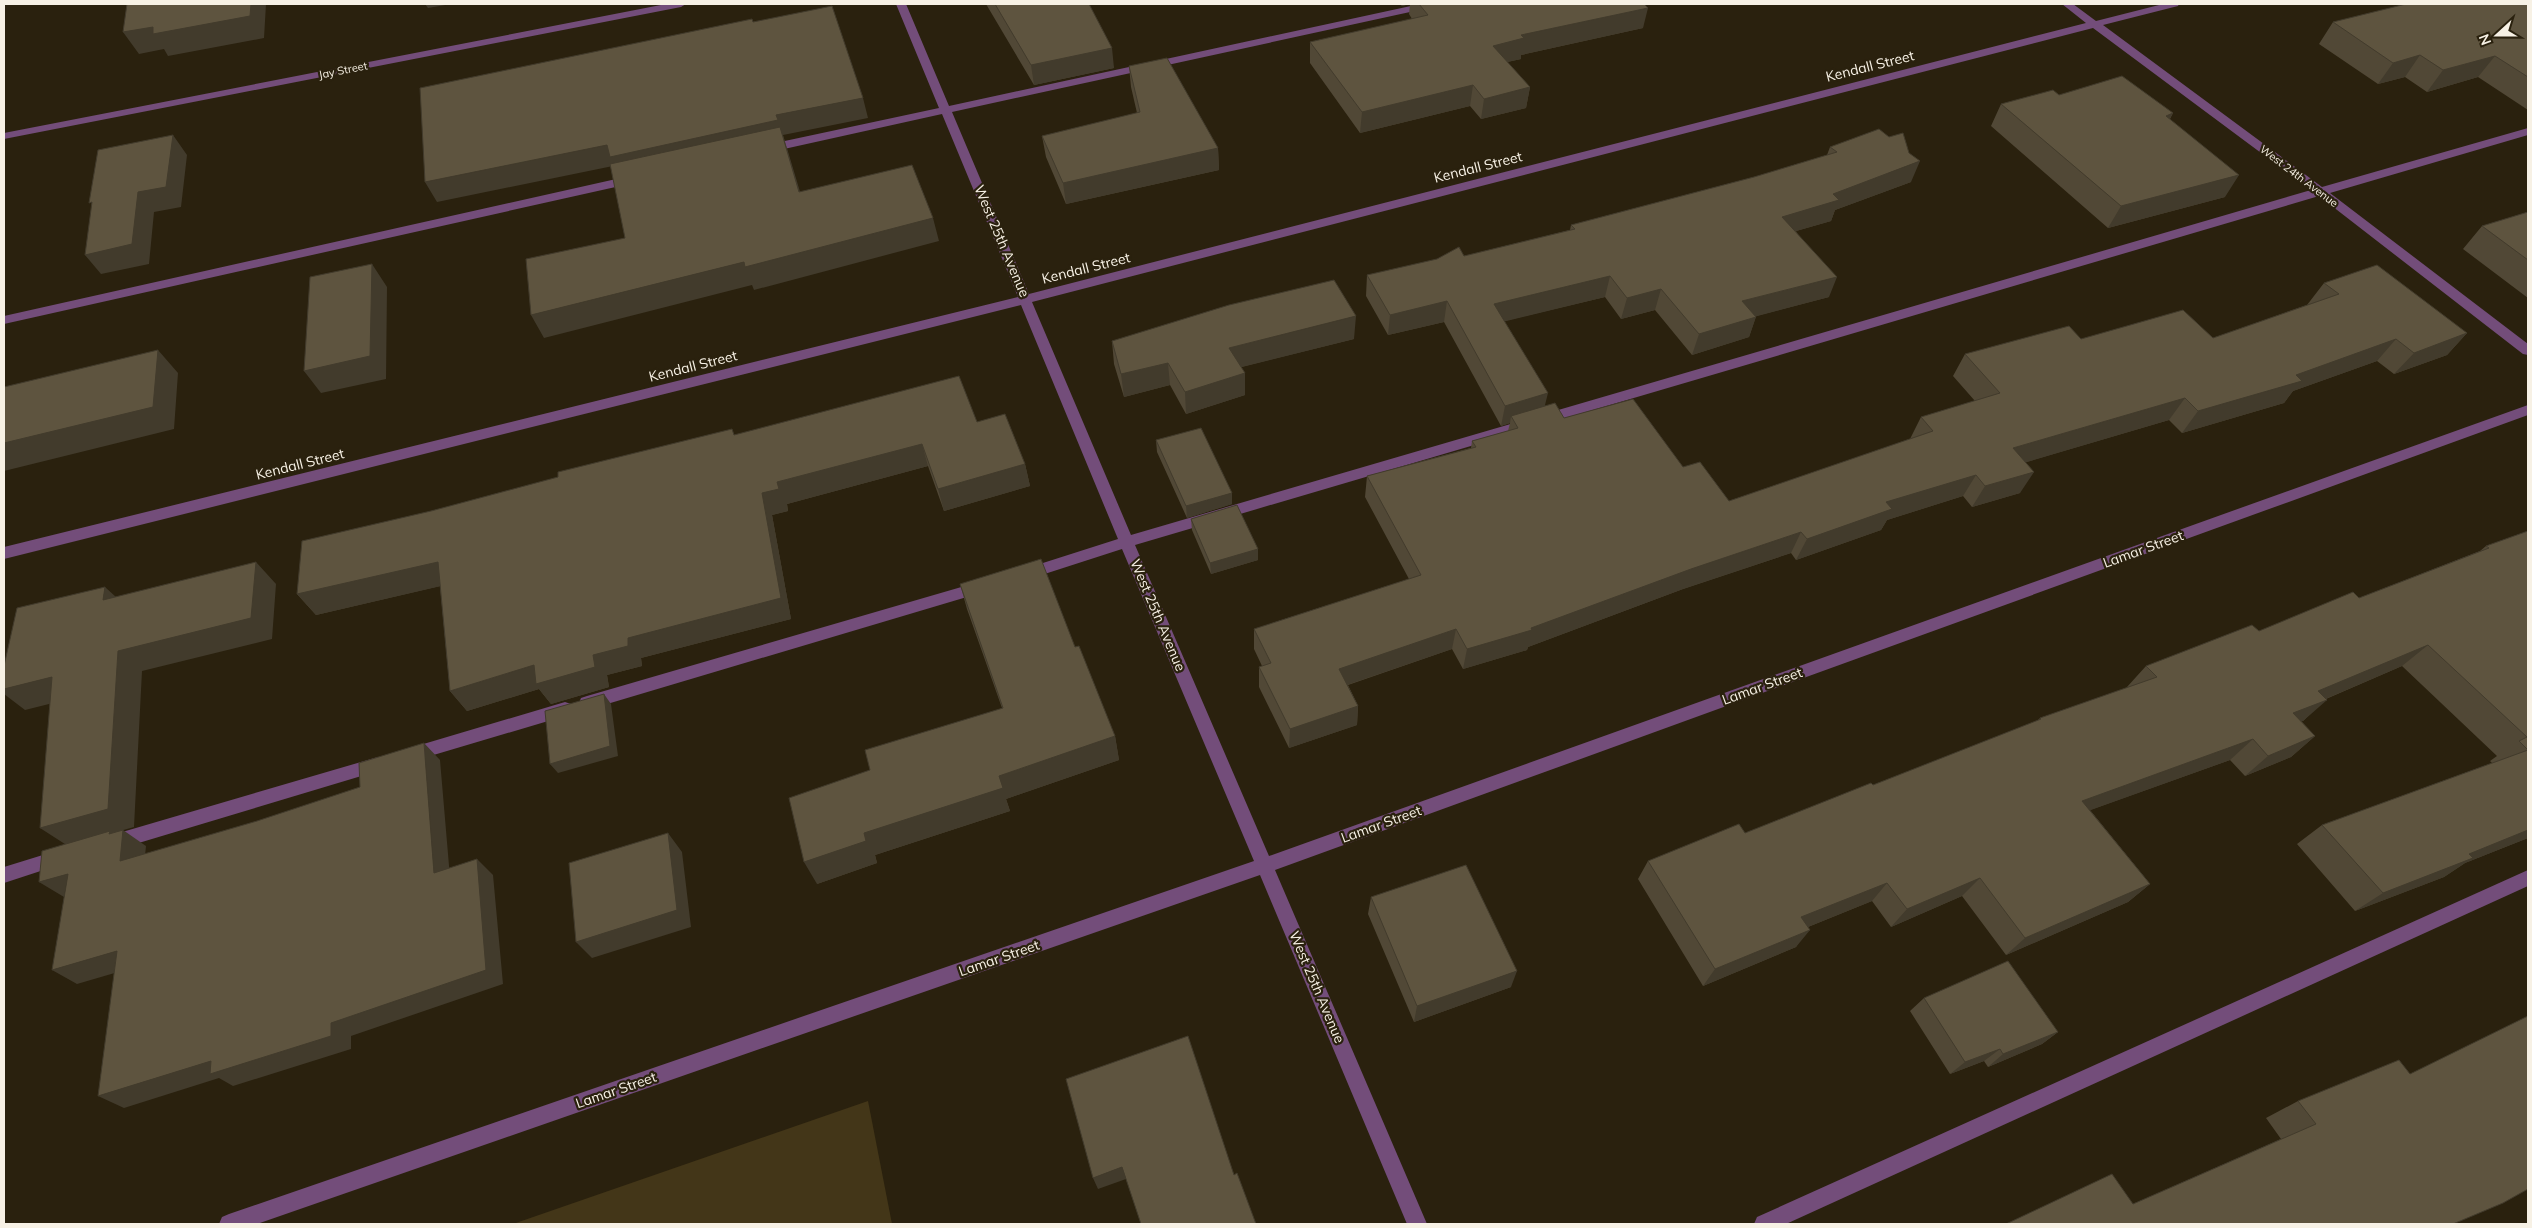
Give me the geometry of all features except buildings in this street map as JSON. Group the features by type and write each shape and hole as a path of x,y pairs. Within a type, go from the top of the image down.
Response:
{"street":[{"name":"Jay Street","path":"4,136 681,4"},
{"name":"West 25th Avenue","path":"901,4 1127,543 1418,1224"},
{"path":"753,152 1433,4"},
{"name":"West 24th Avenue","path":"2067,4 2322,192 2528,351"},
{"name":"Kendall Street","path":"4,553 1026,299 2174,4"},
{"path":"1013,577 1183,524 2528,132"},
{"path":"4,320 646,176"},
{"name":"Lamar Street","path":"229,1224 1266,865 2528,410"},
{"path":"99,847 994,583"},
{"path":"4,875 70,855"},
{"path":"1764,1224 2528,878"}],"shaded area":[{"path":"868,1101 892,1224 513,1224"}]}
